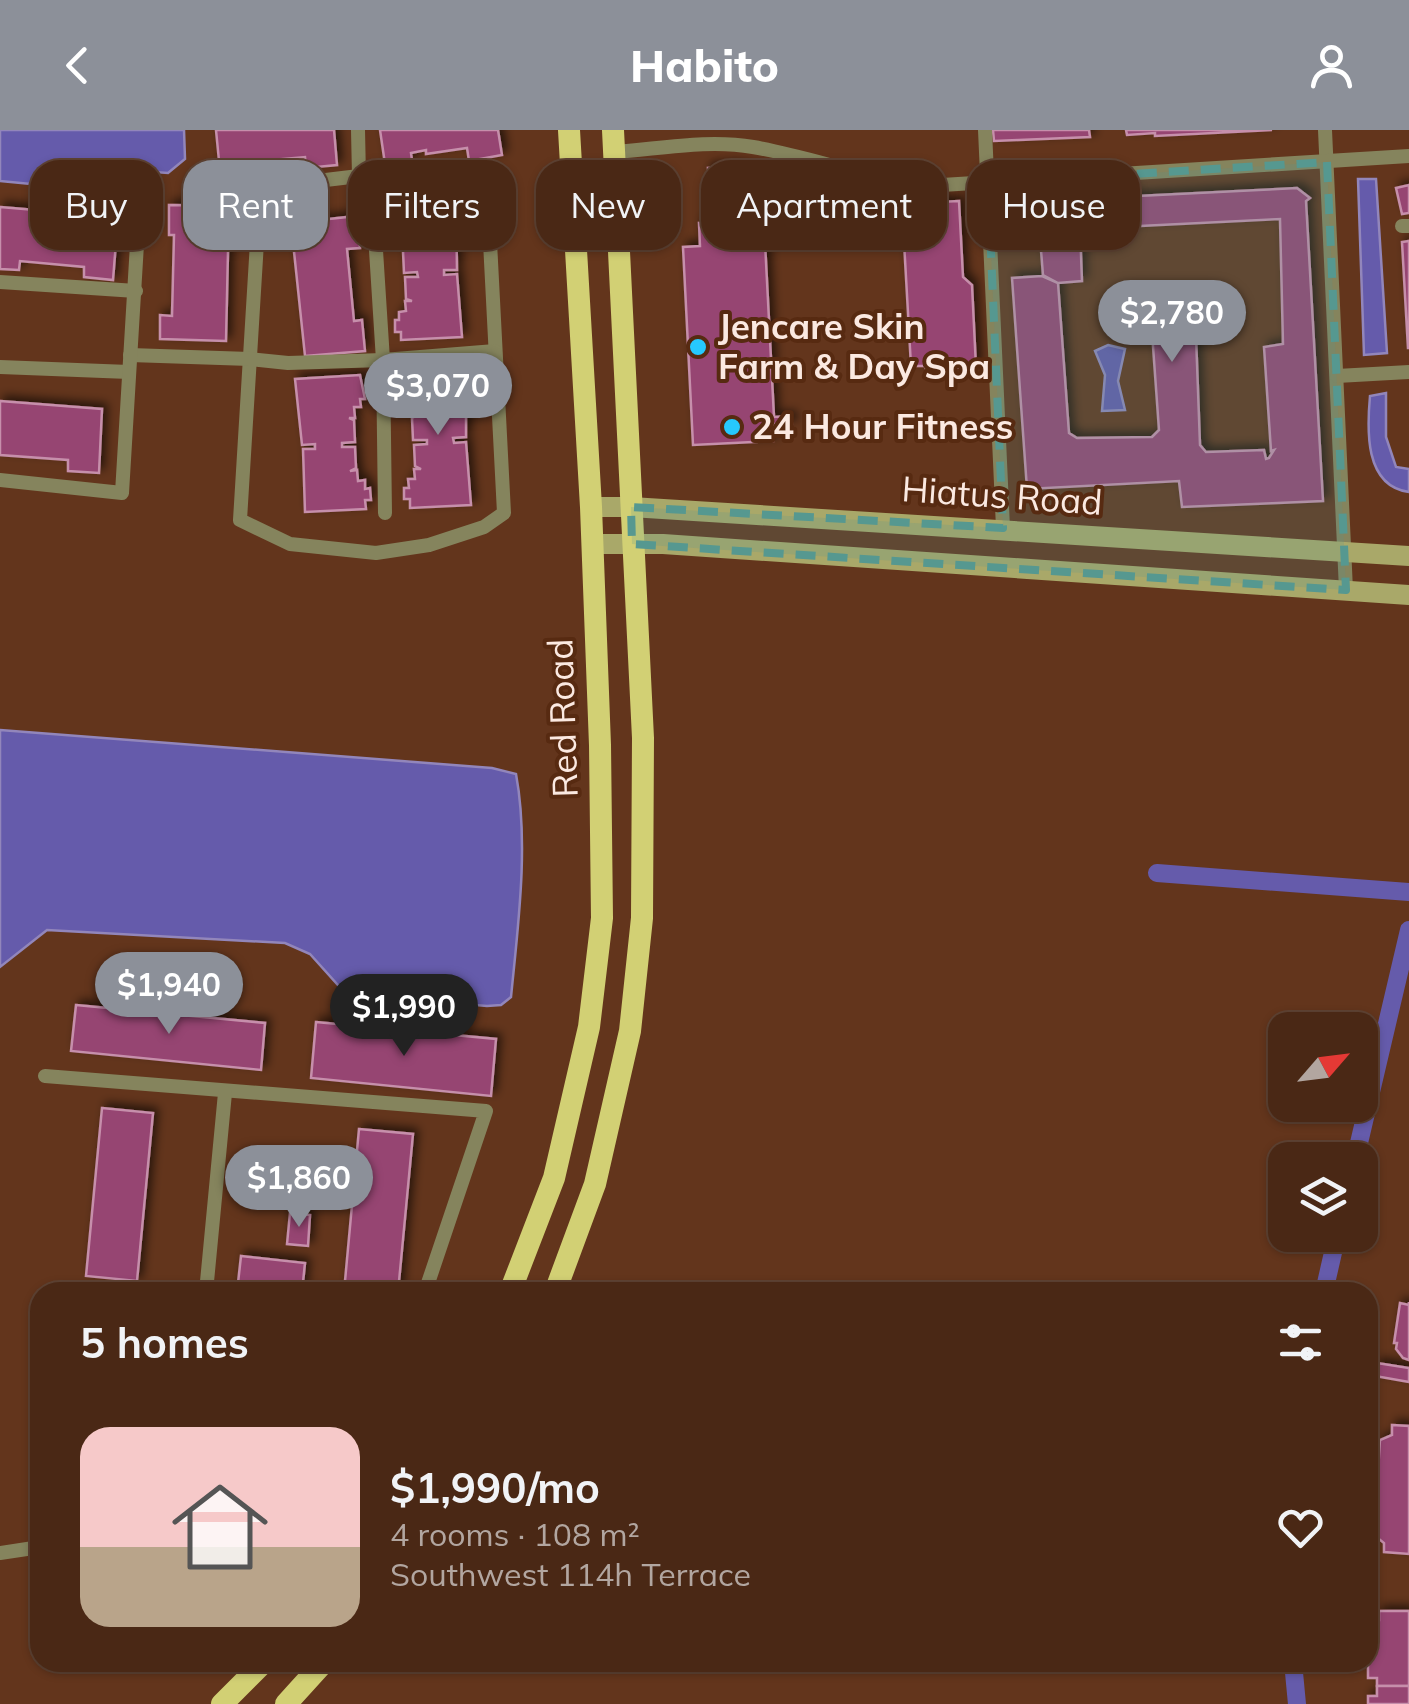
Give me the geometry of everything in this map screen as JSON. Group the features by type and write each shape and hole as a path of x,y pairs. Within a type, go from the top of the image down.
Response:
{"highway":[{"name":"Red Road","path":"514,1282 554,1178 589,1027 602,918 591,507 570,130"},
{"path":"559,1282 596,1184 630,1031 642,918 643,738 613,141"},
{"path":"519,1268 520,1282"},
{"path":"222,1704 254,1672"},
{"path":"286,1704 305,1674"}],"main road":[{"name":"Hiatus Road","path":"591,507 1003,528 1409,556"},
{"name":"Hiatus Road","path":"592,544 1409,596"}],"street":[{"path":"358,130 359,160"},
{"path":"985,130 987,160"},
{"path":"1325,130 1346,590"},
{"path":"613,141 753,147 896,183 967,185"},
{"path":"1140,174 1409,156"},
{"path":"348,178 264,190 260,194 240,520 290,544 376,554 429,545 484,527 504,513 490,250"},
{"path":"0,480 122,492 138,250"},
{"path":"376,250 383,360 385,513"},
{"path":"991,250 1003,528"},
{"path":"0,282 136,291"},
{"path":"130,356 288,363 496,351"},
{"path":"0,366 130,372"},
{"path":"1337,376 1409,372"},
{"path":"45,1076 486,1112 429,1282"},
{"path":"207,1282 226,1093"},
{"path":"0,1553 30,1548"}],"highlighted area":[{"path":"1327,162 1346,590 632,544 631,507 1003,528 988,183"}],"shaded area":[{"path":"0,130 184,130 185,159 168,173 163,173 163,160 30,160 30,184 0,181"},
{"path":"1358,179 1376,179 1387,353 1364,355"},
{"path":"1108,345 1125,349 1118,381 1125,410 1102,411 1105,375 1095,351"},
{"path":"1386,393 1386,437 1396,467 1409,469 1409,492 1394,488 1384,479 1372,454 1370,396"},
{"path":"0,730 492,768 516,774 522,857 511,997 501,1005 487,1006 346,994 310,954 285,943 47,930 0,967"}],"building":[{"path":"216,130 334,130 337,165 328,166 328,160 305,157 219,160"},
{"path":"380,130 498,130 502,155 469,160 467,148 411,153 412,160 384,160"},
{"path":"993,130 1089,130 1090,137 994,141"},
{"path":"1126,130 1272,130 1155,136 1127,135"},
{"path":"1409,185 1409,213 1402,214 1396,188"},
{"path":"1297,188 1310,198 1306,201 1323,501 1182,507 1179,481 1027,489 1012,278 1042,276 1058,283 1069,433 1077,438 1152,437 1159,430 1152,332 1157,325 1173,325 1177,338 1196,336 1200,445 1206,452 1264,450 1266,459 1274,450 1271,451 1264,347 1283,344 1280,219 1140,226 1140,196"},
{"path":"959,201 963,277 972,285 976,367 926,369 911,366 904,250 947,250 947,202"},
{"path":"169,205 183,205 183,250 228,250 226,341 160,339 160,315 172,316 174,235 169,235"},
{"path":"0,207 30,210 30,250 115,250 113,280 84,277 84,267 20,261 19,270 0,269"},
{"path":"348,217 354,321 362,320 365,351 305,356 294,250 328,250 328,219"},
{"path":"699,223 701,250 765,250 774,417 791,416 792,424 773,424 773,441 693,445 683,247 700,246"},
{"path":"1409,241 1409,348 1408,348 1402,242"},
{"path":"457,250 457,270 444,270 444,275 457,274 462,337 401,340 401,332 395,332 399,312 406,311 405,301 412,301 406,299 405,277 418,277 417,272 404,273 403,251"},
{"path":"1041,250 1081,250 1082,281 1058,283 1043,275"},
{"path":"466,372 466,437 453,438 454,443 466,442 471,505 410,508 410,499 404,499 404,488 409,488 408,479 415,479 414,469 421,469 415,466 414,445 427,444 427,440 413,440 412,418 416,416 411,416 411,406 404,406 403,398 398,398 397,385 402,385 401,374"},
{"path":"360,375 365,399 360,399 361,407 354,407 355,418 349,418 354,420 355,442 342,443 342,447 355,447 356,468 350,471 357,470 358,481 365,480 371,500 365,500 366,509 305,512 303,449 315,449 315,444 302,445 295,379"},
{"path":"0,401 102,409 99,473 68,471 68,460 0,455"},
{"path":"76,1005 265,1023 261,1070 71,1051"},
{"path":"316,1022 496,1039 491,1096 311,1078"},
{"path":"102,1108 153,1113 137,1281 86,1276"},
{"path":"359,1129 413,1134 399,1282 345,1282"},
{"path":"290,1213 310,1215 308,1246 287,1244"},
{"path":"241,1256 305,1263 303,1282 238,1282"},
{"path":"1400,1303 1409,1305 1409,1360 1403,1358 1394,1343"},
{"path":"1378,1363 1409,1368 1409,1382 1378,1377"},
{"path":"1392,1425 1409,1426 1409,1554 1384,1552 1384,1543 1378,1538 1380,1440 1392,1435"},
{"path":"1379,1611 1409,1611 1409,1686 1377,1686 1377,1678 1368,1678 1368,1672 1378,1672"},
{"path":"1377,1686 1409,1686 1409,1704 1368,1704 1368,1696 1377,1696"}],"waterway":[{"path":"1157,873 1409,892"},
{"path":"1359,1142 1409,930"},
{"path":"1326,1282 1333,1252"},
{"path":"1294,1672 1297,1704"}],"place":[{"name":"Jencare Skin Farm & Day Spa","path":"698,347"},
{"name":"24 Hour Fitness","path":"732,427"}]}
